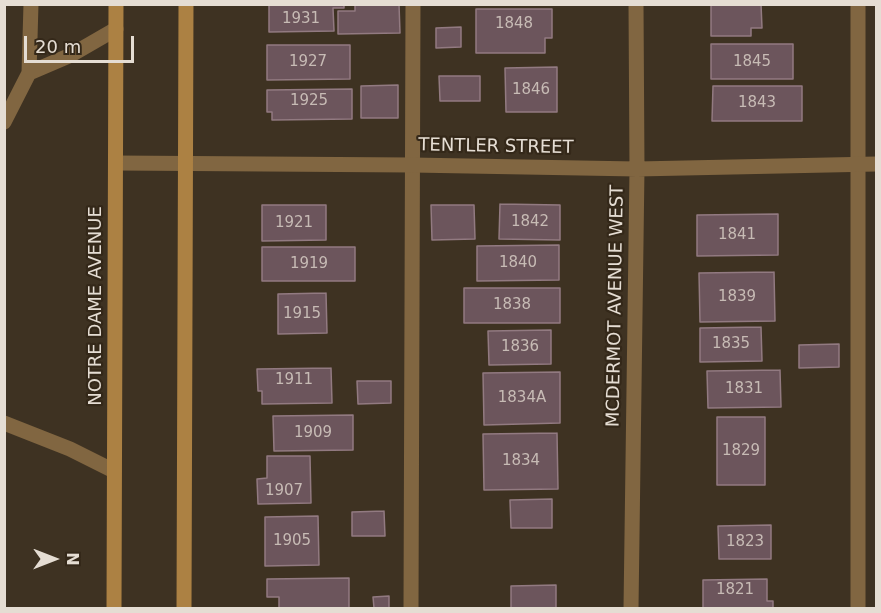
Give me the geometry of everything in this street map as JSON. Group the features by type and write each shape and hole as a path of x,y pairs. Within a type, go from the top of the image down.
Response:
{"main road":[{"name":"NOTRE DAME AVENUE","path":"114,609 116,4"},
{"path":"184,609 186,4"}],"street":[{"path":"4,122 29,73 31,4"},
{"path":"411,609 413,4"},
{"name":"MCDERMOT AVENUE WEST","path":"632,609 637,169 636,4"},
{"path":"858,4 858,609"},
{"path":"29,73 71,55 116,29"},
{"name":"TENTLER STREET","path":"116,163 637,169 876,164"},
{"path":"4,423 70,449 114,471"}],"building":[{"path":"269,4 344,4 344,8 333,8 334,31 269,32"},
{"path":"355,4 399,4 400,33 338,34 338,11 355,11"},
{"path":"711,4 761,4 762,28 751,28 751,36 711,36"},
{"path":"476,9 552,9 552,38 545,38 545,53 476,53"},
{"path":"461,27 461,47 436,48 436,28"},
{"path":"711,44 793,44 793,79 711,79"},
{"path":"267,45 350,45 350,79 267,80"},
{"path":"557,67 557,112 506,112 505,68"},
{"path":"439,76 480,76 480,101 440,101"},
{"path":"398,85 398,118 361,118 361,86"},
{"path":"713,86 802,86 802,121 712,121"},
{"path":"352,89 352,119 272,120 272,112 267,112 267,90"},
{"path":"500,204 560,205 560,240 499,239"},
{"path":"262,205 326,205 326,240 262,241"},
{"path":"431,205 474,205 475,239 432,240"},
{"path":"778,214 778,255 697,256 697,215"},
{"path":"559,245 559,280 477,281 477,246"},
{"path":"262,247 355,247 355,281 262,281"},
{"path":"774,272 775,321 700,322 699,273"},
{"path":"464,288 560,288 560,323 464,323"},
{"path":"326,293 327,333 278,334 278,294"},
{"path":"761,327 762,361 700,362 700,328"},
{"path":"551,330 551,364 489,365 488,331"},
{"path":"839,344 839,367 799,368 799,345"},
{"path":"331,368 332,403 262,404 262,391 258,391 257,369"},
{"path":"780,370 781,407 708,408 707,371"},
{"path":"560,372 560,423 484,425 483,373"},
{"path":"357,381 391,381 391,403 358,404"},
{"path":"353,415 353,450 274,451 273,416"},
{"path":"717,417 765,417 765,485 717,485"},
{"path":"557,433 558,489 484,490 483,434"},
{"path":"267,456 310,456 311,503 258,504 257,479 267,478"},
{"path":"552,499 552,528 511,528 510,500"},
{"path":"384,511 385,536 352,536 352,512"},
{"path":"318,516 319,565 265,566 265,517"},
{"path":"771,525 771,559 719,559 718,526"},
{"path":"349,578 349,608 279,608 279,597 267,597 267,579"},
{"path":"767,579 767,601 773,601 773,608 703,608 703,580"},
{"path":"556,585 556,608 511,608 511,586"},
{"path":"389,596 389,608 374,608 373,597"}]}
